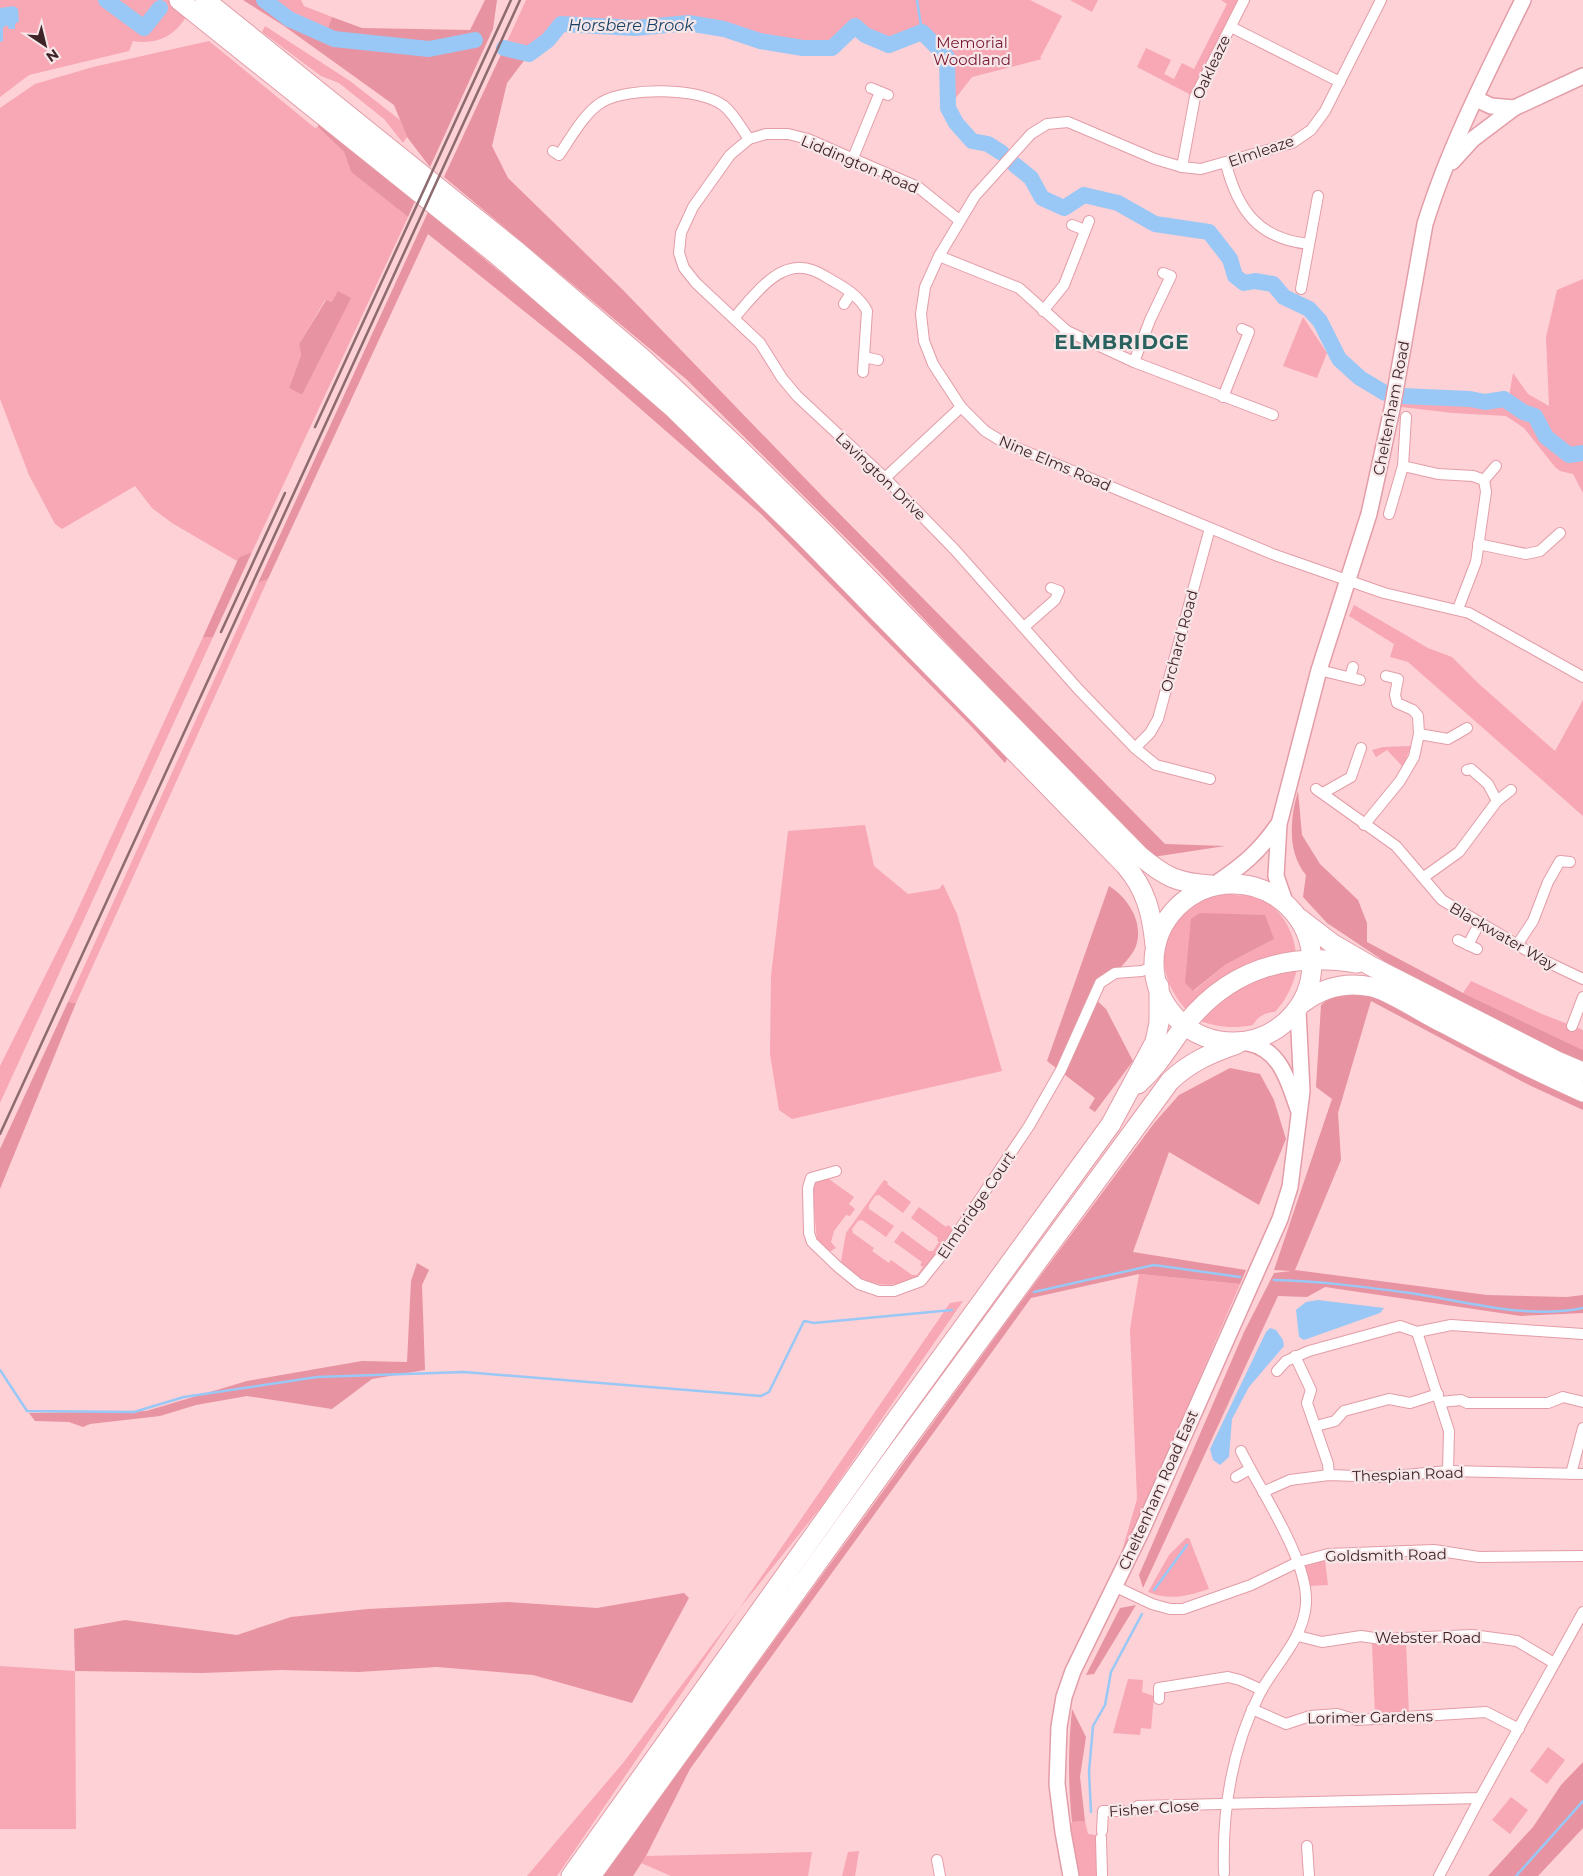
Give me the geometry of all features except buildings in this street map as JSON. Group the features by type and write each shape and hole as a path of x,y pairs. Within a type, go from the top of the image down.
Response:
{"highway":[{"path":"179,0 535,286 630,368 723,455 1125,865 1146,897 1152,920 1155,945 1154,966 1159,986 1168,1004 1186,1024 1203,1035 1242,1044"},
{"path":"205,0 548,276 685,398 821,530 1139,855 1158,871 1173,879 1213,884 1246,885 1268,892 1333,944 1371,966 1556,1061 1583,1072"},
{"path":"1155,945 1163,925 1175,908 1197,890 1213,884"},
{"path":"1291,909 1306,938 1309,959 1301,1007"},
{"path":"1127,1095 1157,1068 1186,1024 1224,988 1251,972 1277,963 1309,959 1329,959 1371,966"},
{"path":"591,1876 1170,1081 1185,1067 1200,1058 1242,1044 1278,1029 1314,994 1331,987 1345,985 1373,987 1462,1034 1583,1092"},
{"path":"571,1876 898,1416 1111,1124 1155,1042 1159,1023 1159,986"}],"main road":[{"name":"Cheltenham Road","path":"1291,909 1276,876 1278,824 1319,670 1349,582 1368,514 1392,409 1425,224 1445,170 1476,99 1523,0"},
{"path":"1445,170 1473,139 1514,108 1583,76"},
{"path":"1476,99 1491,106 1514,108"},
{"name":"Cheltenham Road","path":"1213,884 1244,865 1265,843 1278,824"},
{"name":"Cheltenham Road East","path":"1071,1876 1058,1798 1056,1764 1058,1727 1064,1696 1073,1670 1142,1530 1280,1219 1290,1187 1298,1110 1302,1091 1301,1007"},
{"name":"Cheltenham Road East","path":"1242,1044 1259,1045 1278,1061 1287,1076 1298,1110"}],"street":[{"name":"Oakleaze","path":"1182,167 1195,96 1244,0"},
{"name":"Elmleaze","path":"959,220 975,196 1022,143 1031,134 1047,124 1068,122 1155,159 1182,167 1201,170 1292,143 1311,130 1325,111 1381,0"},
{"path":"1231,27 1340,82"},
{"path":"853,158 880,92"},
{"path":"559,155 581,123 602,102 628,93 685,93 705,96 723,106 735,118 749,139"},
{"name":"Liddington Road","path":"749,139 766,134 788,134 808,139 918,187 959,220"},
{"name":"Lavington Drive","path":"749,139 730,155 693,208 682,233 679,253 684,268 696,283 760,343 782,378 797,396 885,478 955,550 1079,690 1135,748 1156,765 1195,780 1210,779"},
{"path":"1226,164 1232,190 1251,218 1277,238 1290,242 1309,244"},
{"path":"1301,289 1318,196"},
{"name":"Nine Elms Road","path":"959,220 939,256 923,297 924,341 933,364 961,406 985,432 1003,442 1275,555 1349,582 1402,598 1458,609 1484,620 1583,677"},
{"path":"1044,311 1064,285 1087,226 1072,225"},
{"path":"939,256 1019,288 1066,331 1134,362 1273,415"},
{"path":"734,318 766,283 779,274 792,268 811,270 858,298 867,311 863,372"},
{"path":"1134,362 1150,320 1171,276"},
{"path":"844,304 851,293"},
{"path":"1060,340 1066,331"},
{"path":"1224,397 1250,332"},
{"path":"864,358 878,360"},
{"path":"885,478 961,406"},
{"path":"1394,510 1404,466 1406,417"},
{"path":"1404,466 1438,474 1473,476 1484,480"},
{"path":"1484,480 1496,466"},
{"path":"1458,609 1476,562 1486,492 1484,480"},
{"name":"Orchard Road","path":"1135,748 1150,734 1158,719 1210,528"},
{"path":"1478,544 1526,554 1540,551 1547,537 1560,533"},
{"path":"1024,627 1055,600 1059,591"},
{"path":"1319,670 1354,675"},
{"path":"1364,825 1409,768 1419,734 1418,716 1413,710 1397,703 1395,695 1398,679 1386,676"},
{"path":"1419,734 1448,739 1467,728"},
{"name":"Blackwater Way","path":"1361,748 1351,777 1319,791 1364,825 1396,846 1442,900 1543,960 1583,980"},
{"path":"1466,770 1471,769 1488,784 1497,800"},
{"path":"1424,877 1459,852 1497,800 1510,790"},
{"path":"1518,945 1533,920 1548,882 1565,862 1561,850"},
{"path":"1458,940 1473,947 1480,922"},
{"name":"Elmbridge Court","path":"836,1171 811,1178 808,1188 809,1233 812,1242 859,1284 878,1291 894,1291 921,1281 945,1251 1029,1126 1061,1070 1100,983 1115,973 1142,970 1154,966"},
{"path":"1572,1026 1572,1009 1583,997"},
{"path":"1277,1371 1286,1361 1295,1356 1400,1326 1417,1332 1451,1324 1583,1334"},
{"path":"1417,1332 1449,1430 1448,1471"},
{"path":"1295,1356 1311,1390 1307,1403 1328,1464 1329,1475"},
{"path":"1316,1426 1335,1421 1344,1411 1389,1399 1410,1403 1439,1398 1461,1400 1467,1403 1548,1403 1563,1397 1583,1402"},
{"path":"1571,1474 1583,1428"},
{"path":"1224,1873 1226,1803 1237,1751 1252,1709 1262,1690 1298,1636 1306,1603 1298,1562 1241,1452"},
{"path":"1236,1477 1250,1469"},
{"name":"Thespian Road","path":"1263,1492 1290,1480 1329,1475 1383,1477 1448,1471 1583,1474"},
{"name":"Goldsmith Road","path":"1114,1586 1161,1606 1170,1609 1183,1609 1251,1585 1298,1562 1328,1554 1434,1550 1480,1557 1583,1556"},
{"path":"1439,1876 1583,1612"},
{"name":"Webster Road","path":"1298,1636 1322,1642 1360,1636 1381,1639 1472,1635 1517,1641 1554,1663"},
{"path":"1159,1699 1159,1688 1228,1677 1262,1690"},
{"name":"Lorimer Gardens","path":"1252,1709 1286,1724 1310,1716 1337,1714 1357,1720 1486,1712 1518,1729"},
{"path":"1226,1803 1480,1798"},
{"name":"Fisher Close","path":"1102,1876 1103,1811 1132,1810 1138,1806 1226,1803"},
{"path":"1307,1846 1309,1876"},
{"path":"936,1860 940,1876"}],"green space":[{"path":"0,0 169,0 186,17 176,30 163,38 149,42 133,41 129,51 29,75 0,97","holes":["160,4 167,11 148,32 140,30"]},
{"path":"268,0 301,0 304,6 332,17 328,28 308,22"},
{"name":"Memorial Woodland","path":"526,0 1030,0 1062,16 1040,58 1042,59 972,77 948,108 947,57 922,33 889,45 865,35 855,26 832,48 803,48 760,41 724,29 688,23 635,28 561,24 548,40 529,54 504,48"},
{"path":"1070,0 1098,0 1092,12"},
{"path":"1221,0 1244,0 1195,97 1137,67 1146,48 1171,60 1164,74 1174,79 1182,63 1194,69 1227,4"},
{"path":"265,26 350,81 400,120 407,137 403,143 384,119 339,83 321,76 262,32"},
{"path":"209,41 315,128 318,127 344,152 351,172 408,217 252,552 239,557 237,561 172,523 152,508 135,486 62,529 55,524 29,475 0,399 0,108 35,84 93,67","holes":["350,298 302,395 289,388 301,355 299,344 325,300 332,302"]},
{"path":"1583,279 1583,493 1573,474 1560,471 1555,467 1524,428 1506,416 1453,413 1401,407 1403,389 1509,396 1513,373 1528,394 1549,406 1546,337 1557,290"},
{"path":"1303,317 1327,353 1317,378 1283,366"},
{"path":"268,579 76,1003 68,1002 258,583"},
{"path":"1354,605 1428,648 1452,657 1479,684 1555,751 1583,700 1583,816 1408,662 1390,657 1394,644 1349,616"},
{"path":"203,637 213,637 0,1103 0,1066 72,922"},
{"path":"1411,746 1403,767 1387,750 1376,757 1372,750 1383,747"},
{"path":"865,825 874,866 908,894 939,889 943,884 957,914 1002,1071 792,1119 779,1110 770,1054 771,976 788,831"},
{"path":"1226,891 1234,895 1247,895 1261,899 1276,910 1288,925 1296,953 1188,1012 1174,994 1166,975 1164,956 1167,939 1174,923 1187,909 1204,898","holes":["1274,939 1225,965 1194,991 1185,983"]},
{"path":"1298,966 1290,991 1280,1006 1275,1012 1260,1017 1253,1025 1225,1027 1197,1020 1239,985"},
{"path":"1471,981 1542,1014 1583,1030 1583,1050 1463,993"},
{"path":"826,1177 854,1197 849,1204 855,1209 850,1216 846,1215 834,1231 831,1242 836,1248 829,1252 817,1241 812,1187 813,1183"},
{"path":"884,1180 911,1202 903,1213 879,1195 875,1196 869,1205 869,1209 894,1226 886,1237 862,1220 858,1221 852,1229 853,1233 874,1248 872,1251 889,1263 891,1260 912,1275 917,1275 923,1267 920,1265 922,1262 894,1242 902,1231 929,1251 933,1251 939,1242 938,1238 911,1218 919,1207 946,1227 948,1225 953,1229 934,1258 921,1273 911,1279 901,1283 889,1285 867,1281 857,1276 841,1261 846,1233"},
{"path":"1139,1274 1240,1284 1116,1572 1137,1499 1130,1329"},
{"path":"963,1301 821,1507 739,1609 950,1303"},
{"path":"1186,1538 1189,1538 1209,1589 1193,1594 1171,1597 1148,1592 1169,1555"},
{"path":"1325,1560 1328,1585 1310,1586 1304,1566"},
{"path":"739,1609 557,1876 527,1876 623,1763"},
{"path":"1406,1641 1409,1715 1375,1717 1372,1643"},
{"path":"0,1666 75,1671 76,1829 0,1829"},
{"path":"1128,1679 1143,1680 1142,1692 1154,1696 1151,1729 1141,1728 1140,1735 1113,1733"},
{"path":"1548,1747 1565,1760 1547,1784 1530,1771"},
{"path":"1511,1797 1528,1810 1510,1834 1492,1820"},
{"path":"1085,1821 1088,1834 1096,1835 1099,1876 1071,1876 1063,1832 1072,1822"},
{"path":"859,1851 855,1876 842,1876 848,1852"},
{"path":"812,1852 808,1876 671,1876 641,1863 646,1856"}],"shaded area":[{"path":"243,0 268,0 308,22 328,28 332,17 362,28 470,30 485,0 497,0 493,29 430,167 407,137 394,105 284,26"},
{"path":"504,48 529,54 507,83 492,146 508,178 623,290 823,497 1165,844 1225,846 1153,857 1111,817 873,565 686,379 444,177"},
{"path":"318,120 415,201 408,217 351,172 344,152 318,127"},
{"path":"428,212 614,367 766,507 1009,755 1005,763 972,727 761,514 580,356 428,234 268,579 258,583"},
{"path":"338,291 351,298 302,395 289,388 301,355 299,344 326,300 332,302"},
{"path":"252,552 213,637 203,637 239,557"},
{"path":"1298,791 1302,835 1320,864 1358,900 1367,923 1367,942 1463,993 1583,1050 1583,1065 1390,965 1327,923 1303,897 1306,875 1296,856 1292,835 1293,813"},
{"path":"1109,886 1122,897 1133,912 1138,928 1138,937 1134,951 1093,997 1106,1009 1133,1061 1095,1112 1089,1108 1095,1098 1047,1061"},
{"path":"1200,913 1265,915 1274,939 1225,965 1193,991 1185,983 1191,919"},
{"path":"1337,992 1373,993 1583,1101 1583,1110 1529,1085 1371,1001 1338,1113 1341,1160 1295,1270 1487,1295 1567,1297 1583,1295 1583,1313 1521,1316 1325,1287 1307,1297 1278,1296 1143,1588 1139,1575 1244,1332 1274,1273 1291,1271 1274,1270 1332,1099 1316,1087 1321,1005"},
{"path":"68,1002 76,1003 0,1189 0,1149"},
{"path":"1230,1068 1260,1074 1274,1100 1286,1139 1259,1205 1169,1152 1133,1252 1246,1270 1240,1284 1139,1274 1031,1298 690,1769 646,1856 633,1876 603,1876 1015,1310 1155,1122 1179,1095"},
{"path":"417,1263 429,1270 422,1285 425,1370 372,1379 332,1409 247,1396 196,1405 160,1416 90,1424 83,1427 69,1422 35,1421 29,1413 146,1411 247,1381 362,1361 407,1362 411,1281"},
{"path":"684,1593 689,1598 632,1703 533,1675 437,1667 359,1672 281,1670 202,1673 75,1671 74,1629 125,1620 237,1635 291,1617 368,1609 508,1602 597,1608"},
{"path":"1136,1605 1094,1674 1086,1675 1120,1608"},
{"path":"1072,1709 1086,1737 1080,1777 1085,1821 1072,1822 1069,1766"},
{"path":"1583,1762 1583,1828 1538,1876 1488,1876 1533,1827 1561,1785"}],"water":[{"path":"14,6 18,9 19,21 15,24 15,29 9,29 7,25 3,28 3,41 0,42 0,8"},
{"path":"1318,1300 1384,1308 1380,1313 1304,1340 1299,1337 1296,1310 1306,1302"},
{"path":"1270,1328 1276,1330 1283,1340 1284,1346 1249,1387 1232,1419 1229,1457 1220,1465 1213,1460 1210,1449 1266,1332"}],"waterway":[{"name":"Horsbere Brook","path":"106,0 144,28 160,8"},
{"name":"Horsbere Brook","path":"264,0 289,19 334,39 429,49 475,40"},
{"path":"917,0 922,32"},
{"name":"Horsbere Brook","path":"504,48 529,54 548,40 561,24 635,28 688,23 724,29 760,41 803,48 832,48 855,26 865,35 889,45 922,32 947,57 948,108 956,123 972,141 988,144 1002,153"},
{"name":"Horsbere Brook","path":"1015,165 1031,178 1042,198 1064,208 1084,195 1118,203 1155,224 1209,232 1230,259 1235,276 1244,283 1255,281 1273,284 1284,297 1309,309 1320,321 1339,359 1360,378 1385,393"},
{"name":"Horsbere Brook","path":"1402,396 1470,399 1485,402 1504,399 1523,412 1535,416 1546,437 1569,455 1583,453"},
{"path":"1034,1292 1154,1265 1240,1277"},
{"path":"1274,1280 1325,1283 1410,1293 1518,1311 1562,1311 1583,1308"},
{"path":"0,1370 27,1411 134,1412 184,1397 317,1377 464,1372 761,1396 769,1392 804,1321 814,1323 952,1310"},
{"path":"1154,1590 1187,1545"},
{"path":"1091,1812 1089,1772 1093,1726 1105,1705 1111,1672 1142,1614"},
{"path":"1516,1876 1583,1801"}],"railway":[{"path":"315,427 511,0"},
{"path":"0,1134 520,0"},
{"path":"221,632 285,493"}],"district":[{"name":"ELMBRIDGE","path":"1122,342"}]}
